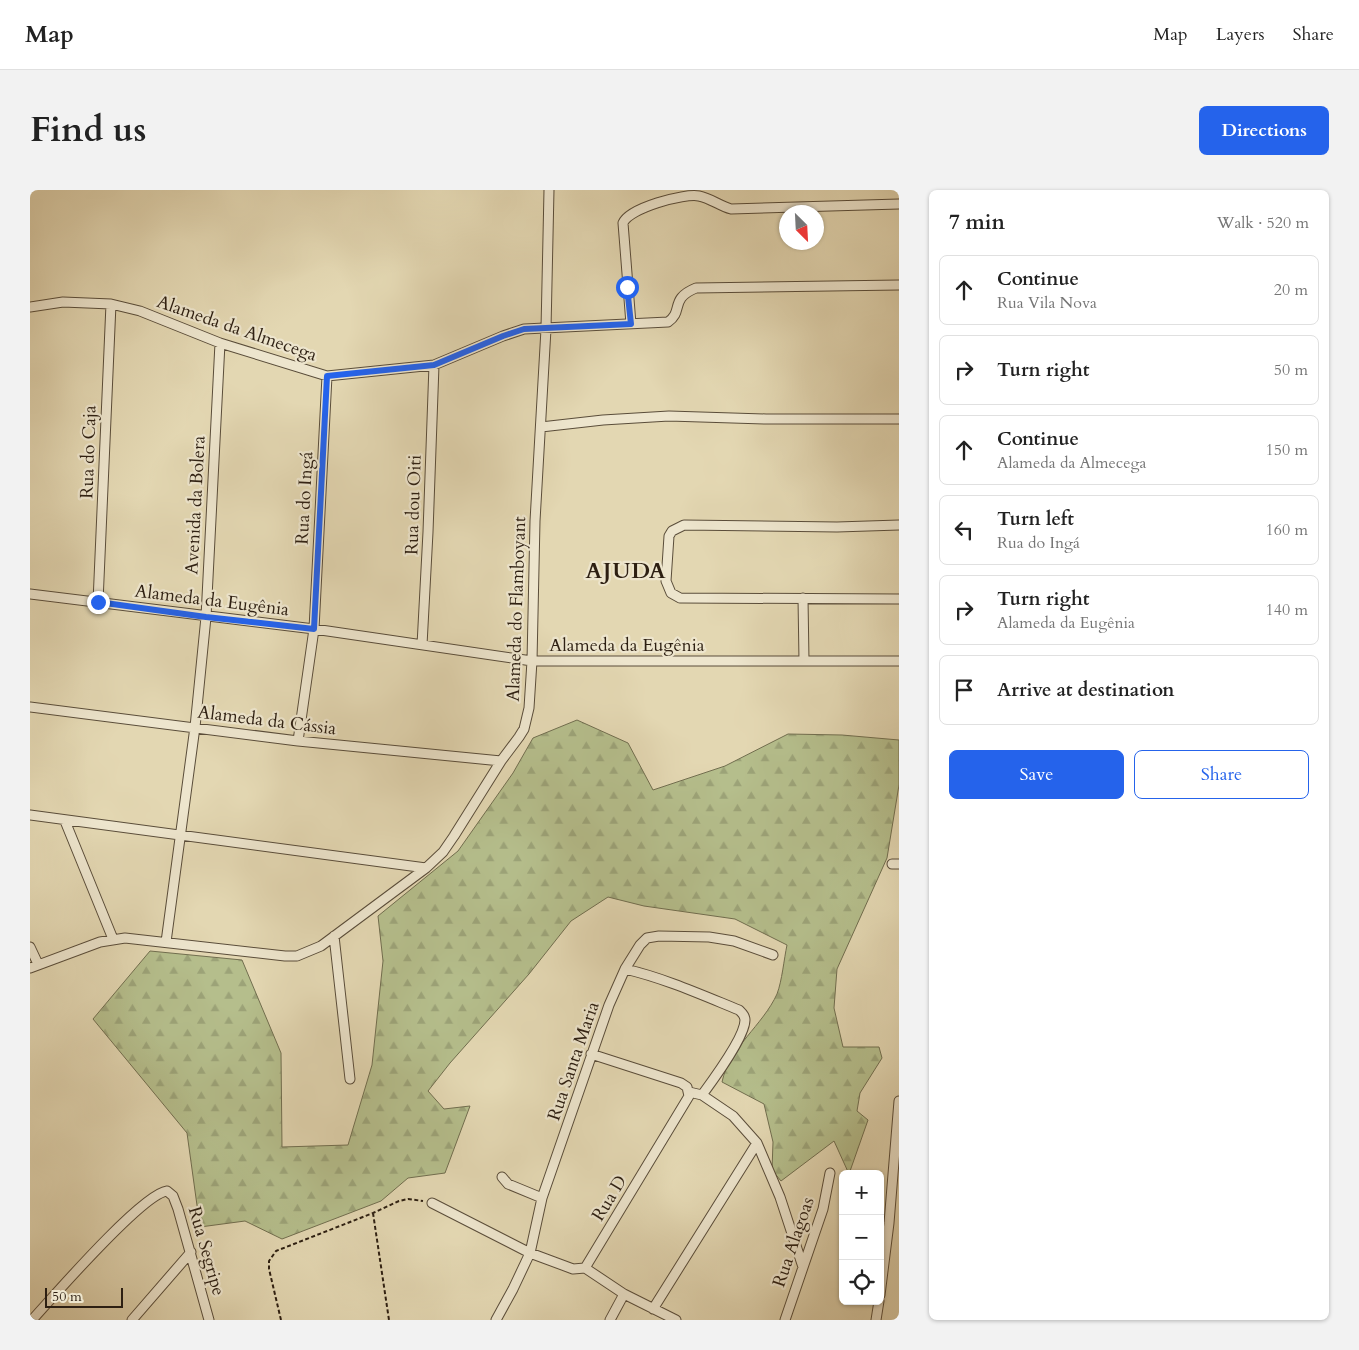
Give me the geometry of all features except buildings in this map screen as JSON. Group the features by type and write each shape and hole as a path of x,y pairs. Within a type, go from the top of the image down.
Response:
{"street":[{"name":"Alameda do Flamboyant","path":"34,966 113,939 125,938 297,956 321,946 426,868 442,852 454,836 501,761 524,729 529,708 535,521 546,329 549,190"},
{"path":"631,324 623,232 624,220 633,213 678,197 708,194 720,206 731,209 899,204"},
{"name":"Alameda da Almecega","path":"30,307 63,302 111,304 140,311 220,343 327,376 434,365 515,332 533,328 546,329 668,322 675,315 681,297 696,288 899,285"},
{"name":"Rua do Caja","path":"98,602 111,304"},
{"name":"Avenida da Bolera","path":"166,942 195,727 206,617 220,343"},
{"name":"Rua dou Oiti","path":"422,645 434,365"},
{"name":"Rua do Ingá","path":"298,741 314,629 327,376"},
{"path":"541,427 603,420 669,416 766,419 899,419"},
{"path":"899,525 836,527 692,524 678,527 669,536 666,581 671,593 680,598 899,599"},
{"name":"Alameda da Eugênia","path":"30,594 314,629 532,661 899,661"},
{"path":"803,598 804,661"},
{"name":"Alameda da Cássia","path":"30,707 298,741 501,761"},
{"path":"30,815 426,868"},
{"path":"64,821 113,939"},
{"path":"334,936 350,1079"},
{"name":"Rua Santa Maria","path":"496,1320 530,1252 542,1198 609,1005 625,969 644,941 648,938 659,936 709,937 734,941 773,955"},
{"path":"30,947 34,966 30,978"},
{"path":"625,969 643,973 679,986 739,1010 744,1015 745,1019 741,1033 718,1074 702,1095"},
{"path":"591,1054 681,1083 687,1087 689,1092 702,1095 733,1116 757,1143 780,1198 803,1267"},
{"name":"Rua D","path":"585,1268 689,1092"},
{"path":"884,1263 899,1101"},
{"path":"653,1309 757,1143"},
{"name":"Rua Alagoas","path":"785,1320 823,1209 830,1173"},
{"path":"502,1177 508,1184 542,1198"},
{"name":"Rua Segripe","path":"32,1320 130,1216 156,1194 164,1192 170,1192 178,1209 209,1320"},
{"path":"432,1203 530,1252 574,1268 585,1268 624,1294 676,1320"},
{"path":"132,1320 190,1252"},
{"path":"610,1320 624,1294"},
{"path":"876,1320 878,1305"}],"path":[{"path":"282,1320 269,1269 272,1256 276,1251 399,1201 418,1199 432,1203"},
{"path":"373,1213 389,1320"}],"green space":[{"path":"577,720 628,743 653,790 725,766 788,734 842,735 899,740 899,785 887,858 837,969 834,1008 843,1047 879,1047 882,1058 860,1093 857,1111 868,1120 850,1170 847,1170 834,1141 781,1181 772,1170 773,1142 764,1104 722,1082 732,1058 777,994 787,945 735,919 644,906 608,897 571,921 529,974 450,1063 428,1091 444,1109 470,1106 445,1173 408,1178 381,1201 282,1239 245,1221 200,1227 187,1133 93,1019 150,951 242,960 281,1053 282,1147 348,1145 372,1065 383,961 378,916 458,851 513,773 533,738"}],"district":[{"name":"AJUDA","path":"626,570"}],"route":[{"path":"98,602 314,629 327,376 434,365 524,329 631,324 627,287"}]}
